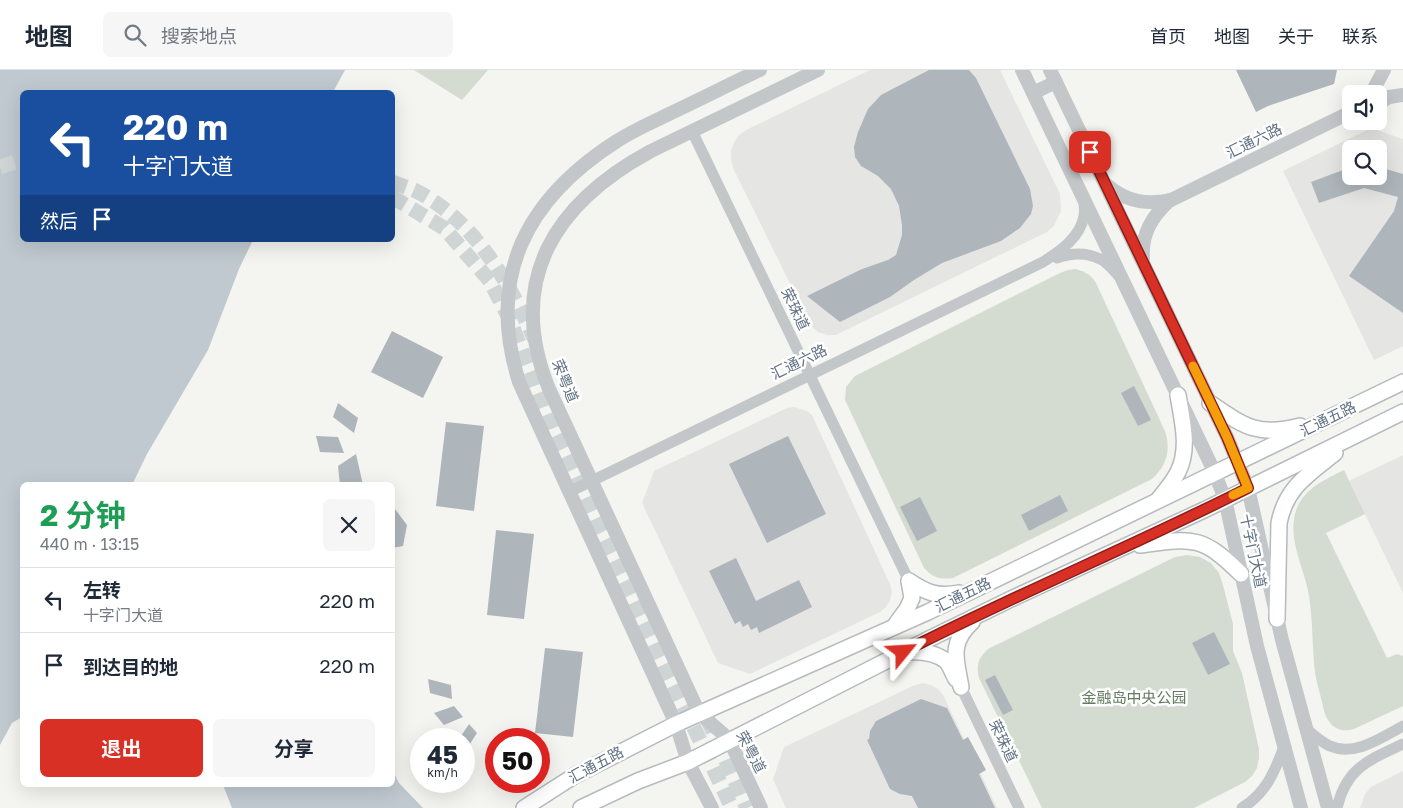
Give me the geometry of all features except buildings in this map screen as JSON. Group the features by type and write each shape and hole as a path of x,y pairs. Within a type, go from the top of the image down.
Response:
{"main road":[{"name":"汇通五路","path":"524,808 574,776 676,724 973,590 1403,382"},
{"path":"1155,503 1173,481 1182,461 1185,440 1178,395"},
{"path":"1210,403 1242,424 1262,430 1283,431 1328,419"},
{"name":"汇通五路","path":"580,808 638,781 688,762 729,739 1011,599 1126,547 1403,412"},
{"path":"1277,618 1279,523 1284,504 1296,485 1361,434"},
{"path":"1126,547 1173,541 1194,542 1214,549 1241,574"},
{"path":"910,581 923,590 935,594 950,595 973,590"},
{"path":"891,628 907,609 912,598 910,581"},
{"path":"961,687 956,644 960,634 978,616"},
{"path":"903,652 918,651 930,653 946,661 961,687"}],"street":[{"path":"712,808 688,762 676,724 522,391 510,347 507,310 508,290 518,253 525,236 545,204 587,162 603,150 640,129 760,70"},
{"name":"荣粤道","path":"761,808 729,739 699,713 549,389 538,358 532,310 533,294 536,277 556,233 590,193 617,171 692,131 818,70"},
{"name":"十字门大道","path":"1022,70 1178,395 1225,499 1258,646 1301,808"},
{"path":"1376,85 1384,70"},
{"path":"1033,93 1053,76"},
{"name":"十字门大道","path":"1053,76 1210,403 1248,488 1277,618 1328,808"},
{"path":"1387,98 1403,95"},
{"name":"汇通六路","path":"1171,200 1342,116"},
{"name":"荣珠道","path":"692,131 910,581"},
{"path":"1104,181 1114,191 1127,198 1156,203 1171,200"},
{"name":"汇通六路","path":"569,492 1043,262 1062,250 1078,232 1084,216 1084,198"},
{"path":"1144,264 1143,249 1145,235 1151,221 1160,209 1171,200"},
{"name":"汇通六路","path":"1043,262 1070,254 1085,255 1101,259 1122,278"},
{"name":"荣珠道","path":"961,687 1019,808"},
{"path":"1305,728 1324,743 1343,750 1357,748 1403,726"},
{"path":"1338,808 1343,788 1353,773 1367,761 1403,744"},
{"path":"1242,808 1257,797 1268,784 1284,746"}],"shaded area":[{"path":"0,70 345,70 334,90 20,90 20,242 252,242 239,269 208,350 147,454 133,482 20,482 20,718 12,723 0,745"},
{"path":"870,70 1000,70 1060,194 1061,211 1054,226 1047,232 836,335 827,335 818,332 811,326 733,168 731,151 739,135 746,130"},
{"path":"1367,130 1377,130 1403,139 1403,346 1374,360 1283,171 1342,142 1342,185 1387,185 1387,140 1346,140"},
{"path":"794,407 807,411 812,415 892,592 886,607 880,612 750,674 718,663 642,503 654,471 787,408"},
{"path":"1403,455 1403,593 1349,481"},
{"path":"923,683 938,689 943,695 997,808 786,808 773,779 784,747 915,685"},
{"path":"1403,771 1403,808 1360,808 1365,794 1371,787"},
{"path":"395,775 399,783 423,808 232,808 224,787 395,787"}],"green space":[{"path":"414,70 488,70 462,100"},
{"path":"1076,269 1088,274 1096,283 1165,431 1168,445 1164,463 1152,479 953,578 944,579 933,576 924,568 845,400 846,387 855,376 1060,273"},
{"path":"1344,470 1365,514 1326,533 1387,658 1397,654 1403,656 1403,706 1354,729 1347,730 1333,726 1327,718 1324,709 1315,672 1309,596 1295,545 1293,524 1302,498 1321,482"},
{"name":"金融岛中央公园","path":"1187,555 1200,557 1211,563 1219,573 1223,585 1233,624 1233,651 1242,673 1259,749 1257,768 1245,782 1194,808 1042,808 979,678 978,666 980,659 988,649 1175,557"}],"tunnel":[{"path":"0,167 20,161"},
{"path":"395,183 414,190 435,202 472,235 487,254 514,296 535,340"},
{"path":"395,199 444,228 490,281 509,318 554,432 732,808"},
{"path":"707,718 747,808"}],"slow traffic":[{"path":"1193,366 1237,459 1248,488 1233,495"}],"route":[{"path":"903,652 1011,599 1126,547 1248,488 1227,437 1090,152"}]}
